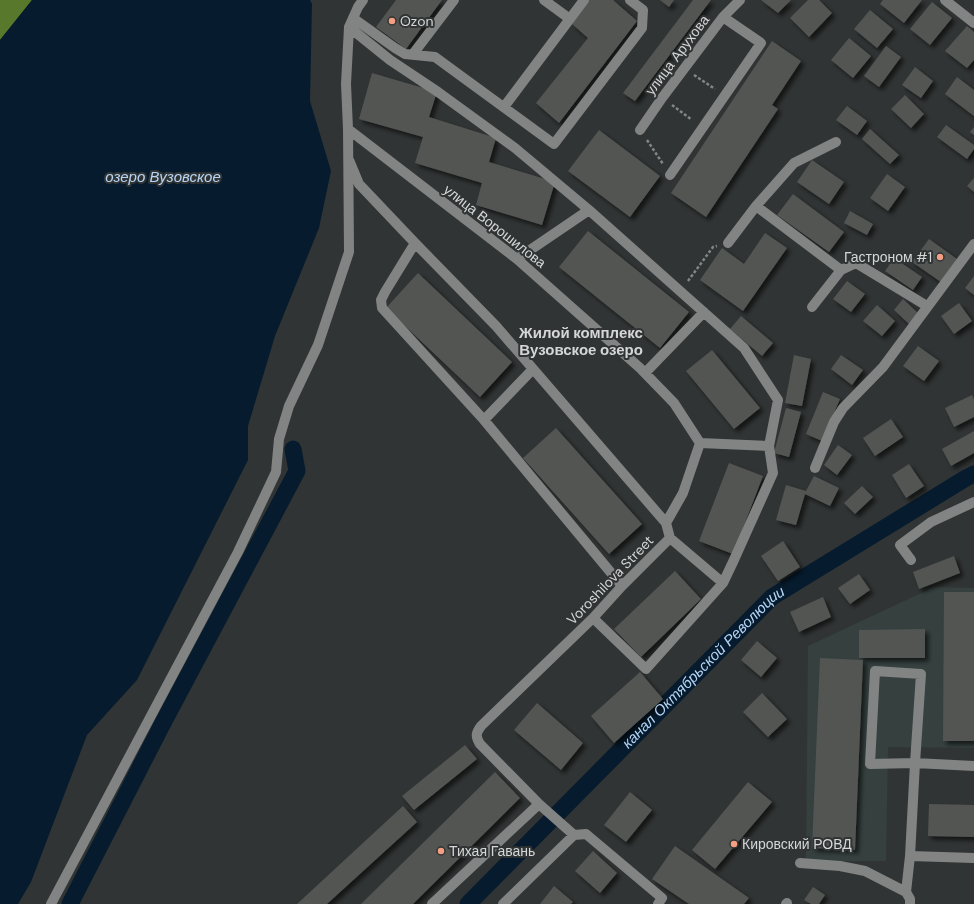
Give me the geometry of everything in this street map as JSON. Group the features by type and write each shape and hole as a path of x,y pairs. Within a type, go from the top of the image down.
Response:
{"street":[{"path":"413,54 454,0"},
{"path":"544,0 570,19"},
{"path":"504,107 584,0"},
{"path":"351,22 405,54 435,57 554,144 642,28 643,10 630,0"},
{"name":"улица Арухова","path":"640,130 684,68 724,17 740,0"},
{"path":"945,0 974,22"},
{"path":"51,904 238,552 276,472 279,439 289,406 318,345 349,252 349,160 346,84 351,22 360,4"},
{"path":"670,175 761,43 724,17"},
{"path":"351,22 390,60 438,92 515,148 589,210 744,348 778,400 769,446 773,473 723,583 646,669 593,618"},
{"name":"улица Ворошилова","path":"348,129 517,259 645,373 674,403 700,443"},
{"path":"728,243 756,206 794,163 836,142"},
{"name":"Voroshilova Street","path":"349,160 359,184 496,326 666,523 670,538 622,586 593,618 477,731 476,738 480,744 539,804"},
{"path":"756,206 841,270"},
{"path":"517,259 589,210"},
{"path":"415,243 385,292 381,300 382,308 484,420 622,586"},
{"path":"815,468 834,422 843,408 883,367 974,244"},
{"path":"812,307 841,270 856,263 927,306"},
{"path":"645,373 704,312"},
{"path":"484,420 533,369"},
{"path":"666,523 683,493 700,443 769,446"},
{"path":"911,560 900,545 931,522 974,502"},
{"path":"670,538 723,583"},
{"path":"906,892 910,856 915,763 921,674 875,671 870,764 915,763 974,766"},
{"path":"432,904 539,804 574,835"},
{"path":"503,904 574,835 586,834 662,898 658,904"},
{"path":"910,856 974,858"},
{"path":"800,863 840,866 865,871 906,892 910,899 910,904"}],"path":[{"path":"684,68 725,96"},
{"path":"662,98 703,127"},
{"path":"640,130 670,175"},
{"path":"680,291 713,247 728,243"}],"shaded area":[{"path":"934,587 974,588 974,748 888,747 886,861 806,861 808,646"}],"green space":[{"path":"0,0 32,0 0,40"}],"water":[{"name":"озеро Вузовское","path":"32,0 310,0 312,4 310,101 331,171 319,228 275,336 248,426 248,460 137,680 87,735 31,882 18,904 0,904 0,40"}],"building":[{"path":"396,0 442,0 406,49 376,27"},
{"path":"589,0 613,0 637,21 559,123 536,103 588,38 572,24"},
{"path":"660,0 674,0 669,7"},
{"path":"693,0 711,0 635,101 623,93"},
{"path":"761,0 791,0 778,13"},
{"path":"808,0 819,0 832,13 809,37 790,18"},
{"path":"883,0 922,0 904,23 880,4"},
{"path":"932,2 952,18 930,45 910,29"},
{"path":"870,10 893,29 877,48 854,29"},
{"path":"967,26 974,32 974,60 967,68 945,51"},
{"path":"849,38 871,56 853,78 831,60"},
{"path":"772,41 801,61 772,105 778,109 706,217 671,193"},
{"path":"886,46 901,57 879,87 864,76"},
{"path":"915,67 933,81 921,98 902,85"},
{"path":"372,73 437,92 429,117 496,138 489,162 555,182 542,225 476,205 482,183 415,163 423,137 359,119"},
{"path":"957,77 974,90 974,116 945,94"},
{"path":"905,95 924,114 911,128 891,109"},
{"path":"847,106 867,121 857,135 836,120"},
{"path":"946,125 974,145 974,149 967,159 937,137"},
{"path":"974,127 974,135 970,132"},
{"path":"870,129 899,155 890,164 862,139"},
{"path":"599,130 660,176 630,217 568,171"},
{"path":"812,160 844,182 829,204 797,182"},
{"path":"887,174 905,187 888,211 870,198"},
{"path":"974,178 974,192 967,186"},
{"path":"793,194 844,232 829,252 777,215"},
{"path":"850,211 873,224 867,235 844,223"},
{"path":"588,231 689,312 660,348 559,267"},
{"path":"765,233 787,248 743,311 700,280 722,248 744,264"},
{"path":"929,239 957,259 941,282 912,262"},
{"path":"894,258 922,277 913,290 885,271"},
{"path":"418,273 512,362 480,397 386,308"},
{"path":"974,276 974,295 965,288"},
{"path":"847,281 865,294 851,312 833,299"},
{"path":"903,299 919,314 909,324 894,310"},
{"path":"959,303 972,321 954,334 941,316"},
{"path":"877,305 895,321 882,336 863,321"},
{"path":"741,316 773,343 762,356 730,329"},
{"path":"918,346 939,361 924,381 903,366"},
{"path":"712,350 760,408 734,429 686,371"},
{"path":"794,355 811,359 802,406 785,403"},
{"path":"841,355 863,370 852,385 831,369"},
{"path":"823,392 840,399 822,441 806,434"},
{"path":"972,395 974,399 974,417 954,427 945,408"},
{"path":"786,408 801,412 789,457 774,453"},
{"path":"891,419 903,437 875,456 863,438"},
{"path":"556,428 642,524 609,554 523,458"},
{"path":"974,431 974,453 951,466 942,449"},
{"path":"838,445 852,455 837,475 824,465"},
{"path":"729,463 763,476 733,554 699,541"},
{"path":"909,464 924,486 906,498 892,475"},
{"path":"814,476 839,488 830,506 805,494 796,525 776,520 786,485 806,491"},
{"path":"862,486 873,497 855,514 844,503"},
{"path":"783,541 800,567 778,581 761,556"},
{"path":"954,556 960,573 919,589 913,572"},
{"path":"675,571 701,599 641,657 614,629"},
{"path":"859,574 870,590 850,604 838,588"},
{"path":"944,592 974,592 974,741 943,741"},
{"path":"823,597 831,617 799,632 790,612"},
{"path":"925,629 925,658 859,658 859,630"},
{"path":"757,641 777,658 761,677 741,660"},
{"path":"820,658 863,660 855,850 812,848"},
{"path":"640,672 663,699 614,743 591,716"},
{"path":"762,693 787,719 768,737 743,712"},
{"path":"537,703 583,743 561,770 514,730"},
{"path":"465,745 477,759 414,810 402,796"},
{"name":"Тихая Гавань","path":"495,772 520,798 413,904 361,904"},
{"path":"748,782 772,802 715,869 692,850"},
{"path":"630,792 652,810 626,842 604,825"},
{"path":"929,804 974,805 974,837 928,836"},
{"path":"403,806 417,822 327,904 297,904"},
{"path":"675,846 749,898 744,904 689,904 652,879"},
{"path":"593,851 617,873 600,893 575,871"},
{"path":"554,886 573,902 571,904 540,904"},
{"path":"813,887 825,895 819,904 811,904 804,900"}],"waterway":[{"path":"70,904 164,721 297,471 293,449"},
{"name":"канал Октябрьской Революции","path":"468,904 772,597 974,474"}],"place":[{"name":"Ozon","path":"392,21"},
{"name":"Гастроном #1","path":"940,257"},
{"name":"Кировский РОВД","path":"734,844"},
{"name":"Тихая Гавань","path":"441,851"}],"district":[{"name":"Жилой комплекс Вузовское озеро","path":"581,342"}]}
